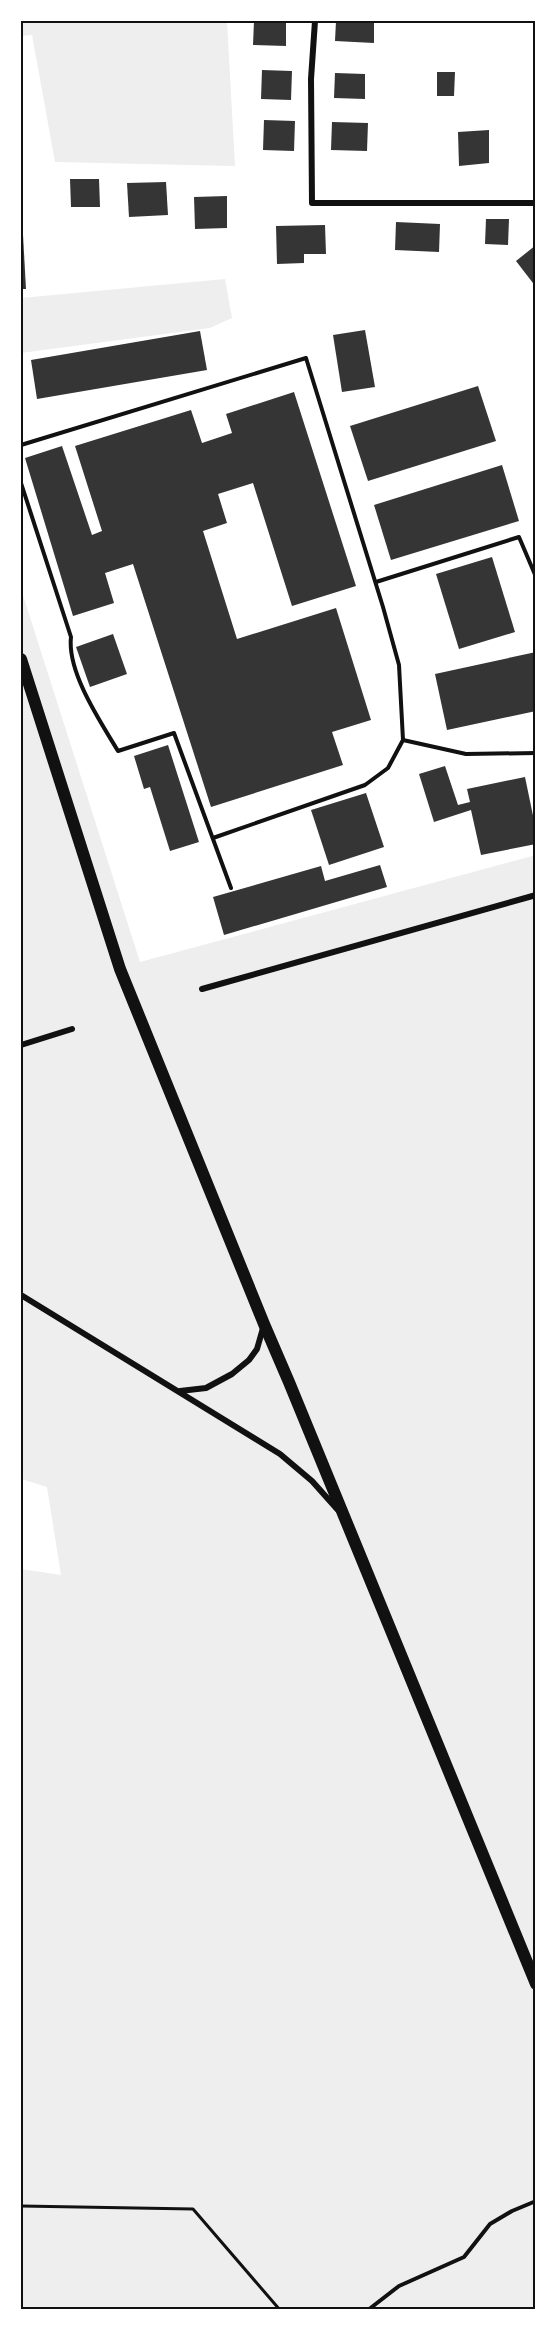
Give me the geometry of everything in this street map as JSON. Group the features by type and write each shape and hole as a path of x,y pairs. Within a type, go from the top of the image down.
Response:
{"main road":[{"path":"21,659 120,969 536,1984"}],"street":[{"path":"315,21 311,79 312,203 536,203"},
{"path":"202,989 536,895"},
{"path":"21,1045 72,1029"},
{"path":"21,1295 280,1454 319,1488 346,1520"},
{"path":"180,1391 206,1388 232,1374 249,1360 257,1349 264,1324"}],"lane":[{"path":"21,445 306,358 376,582 399,665 403,741 388,768 365,786 213,838"},
{"path":"21,483 71,637 69,649 87,699 118,751 174,733 231,888"},
{"path":"376,582 519,537 536,577"},
{"path":"403,741 466,754 536,753"},
{"path":"368,2310 399,2286 464,2257 490,2224 536,2201"}],"path":[{"path":"21,2206 193,2209 280,2310"}],"shaded area":[{"path":"21,21 227,21 235,166 55,162 32,35 21,36"},
{"path":"225,279 232,318 210,328 21,353 21,298"},
{"path":"21,589 140,962 536,855 536,2310 21,2310 21,1569 61,1575 47,1487 21,1479"}],"building":[{"path":"254,21 286,21 286,46 253,45"},
{"path":"336,21 374,21 374,43 335,41"},
{"path":"262,70 292,71 291,100 261,99"},
{"path":"437,72 455,72 454,96 437,96"},
{"path":"335,73 365,74 365,99 334,98"},
{"path":"264,120 295,121 294,151 263,150"},
{"path":"332,122 368,123 367,151 331,150"},
{"path":"489,130 489,163 459,166 458,132"},
{"path":"70,179 99,179 100,207 71,207"},
{"path":"166,182 168,215 129,217 127,183"},
{"path":"227,196 227,228 195,229 194,197"},
{"path":"486,219 509,219 508,245 485,244"},
{"path":"396,222 440,224 439,252 395,250"},
{"path":"325,225 326,254 304,254 304,263 277,264 276,226"},
{"path":"21,235 23,235 26,289 21,289"},
{"path":"536,245 536,287 516,261"},
{"path":"365,330 375,387 342,392 333,335"},
{"path":"200,331 207,370 37,399 31,360"},
{"path":"478,386 496,441 368,481 350,426"},
{"path":"294,392 356,586 292,606 253,483 218,494 227,523 203,531 237,639 336,608 371,720 332,732 343,765 211,807 133,564 105,573 114,603 73,616 25,458 62,446 92,535 102,531 75,446 191,410 202,443 232,433 226,414"},
{"path":"502,465 519,521 391,560 374,505"},
{"path":"492,557 515,632 459,649 436,574"},
{"path":"113,634 127,674 90,687 76,647"},
{"path":"536,652 536,711 447,730 435,674"},
{"path":"168,745 199,842 170,851 150,787 144,789 134,756"},
{"path":"445,766 458,805 470,802 467,789 525,777 536,830 536,844 481,855 471,810 434,822 419,774"},
{"path":"366,793 384,847 329,865 311,810"},
{"path":"380,865 387,887 224,935 213,897 321,866 325,881"}]}
